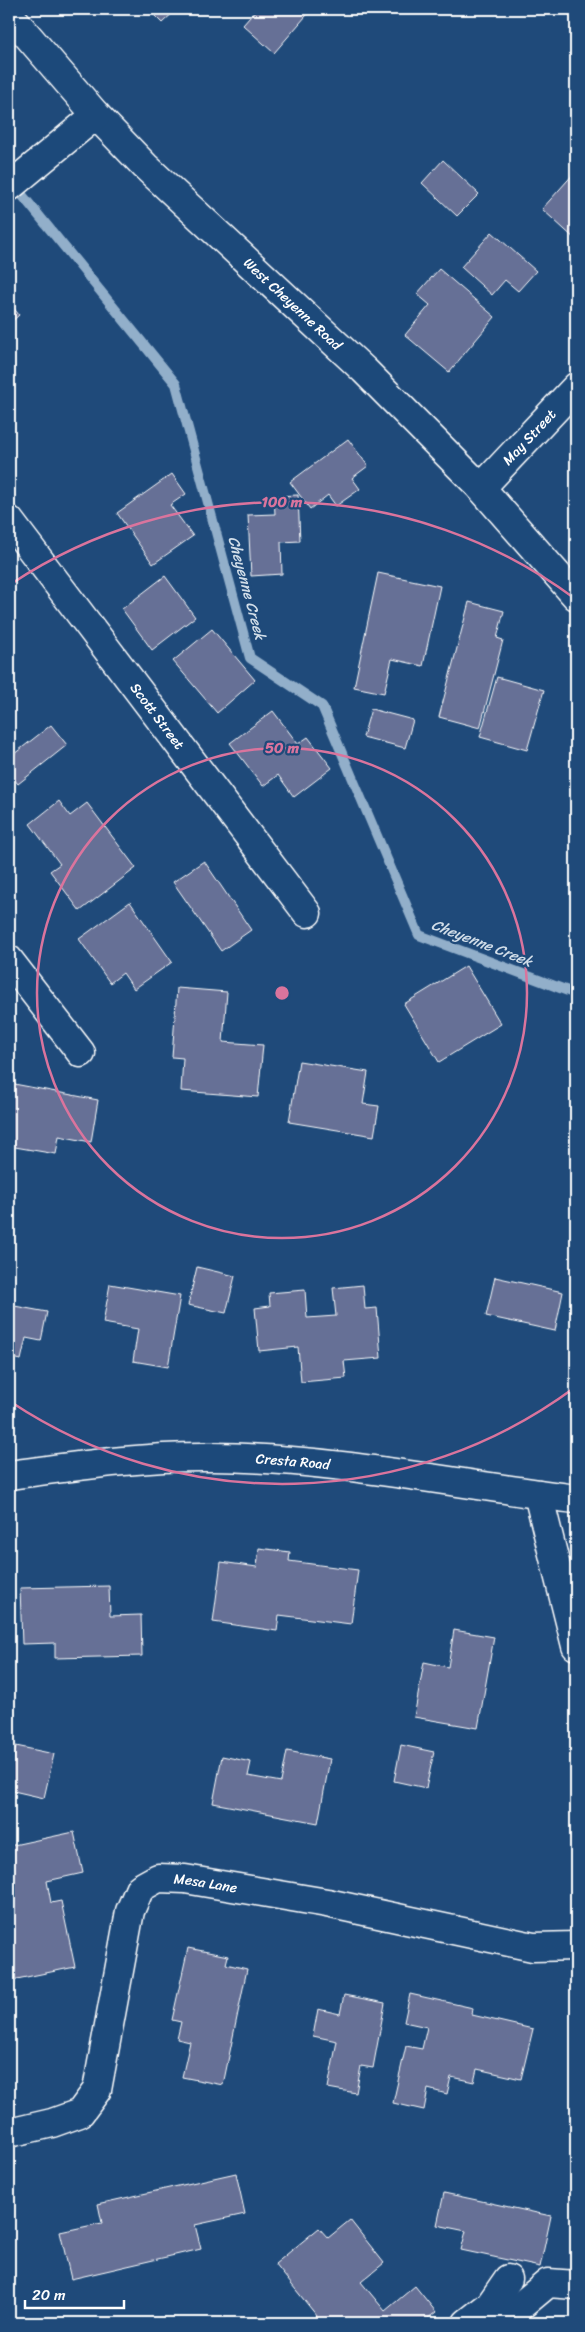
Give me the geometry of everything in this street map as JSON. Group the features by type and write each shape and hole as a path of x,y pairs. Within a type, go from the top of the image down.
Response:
{"street":[{"name":"West Cheyenne Road","path":"9,14 96,115 145,166 364,370 481,488 576,596"},
{"path":"9,187 96,115"},
{"name":"May Street","path":"481,488 576,387"},
{"name":"Scott Street","path":"9,520 307,913"},
{"path":"9,960 81,1052"},
{"name":"Cresta Road","path":"9,1475 135,1458 212,1457 338,1466 576,1499"},
{"path":"538,1494 576,1646"},
{"name":"Mesa Lane","path":"9,2133 52,2123 80,2113 98,2090 130,1911 140,1888 158,1878 185,1879 327,1903 533,1947 576,1946"},
{"path":"467,2323 490,2304 508,2279"},
{"path":"500,2323 548,2283 576,2285"}],"building":[{"path":"148,9 177,9 162,23"},
{"path":"257,9 312,9 274,53 243,25"},
{"path":"443,160 479,194 457,216 422,183"},
{"path":"576,171 576,240 542,209"},
{"path":"492,232 536,271 518,291 505,280 492,295 461,267"},
{"path":"439,269 495,317 449,372 405,335 430,305 417,294"},
{"path":"9,302 19,315 9,324"},
{"path":"348,439 368,466 352,478 360,489 336,506 328,495 310,509 290,482"},
{"path":"172,474 186,494 170,505 193,536 153,564 117,513"},
{"path":"298,495 300,541 281,542 282,574 251,576 248,515 275,514 274,496"},
{"path":"378,573 440,586 423,666 392,659 384,693 354,687"},
{"path":"165,576 195,617 152,650 122,609"},
{"path":"469,602 504,611 497,638 503,640 480,728 439,717"},
{"path":"212,629 255,680 217,713 173,661"},
{"path":"497,677 544,690 527,750 480,737"},
{"path":"371,709 413,720 405,748 363,737"},
{"path":"273,711 298,744 308,737 332,768 294,797 278,775 263,786 230,743"},
{"path":"51,725 67,745 18,784 9,773 9,758"},
{"path":"59,801 70,816 87,803 136,868 80,911 50,871 60,864 30,824"},
{"path":"204,861 251,930 221,951 173,882"},
{"path":"130,902 172,962 134,989 123,973 110,983 79,939"},
{"path":"466,966 501,1024 439,1062 404,1004"},
{"path":"177,988 227,992 223,1042 263,1045 258,1097 181,1091 183,1058 172,1057"},
{"path":"299,1061 368,1072 363,1104 379,1106 374,1136 289,1122"},
{"path":"9,1083 98,1100 91,1142 59,1136 56,1154 9,1146"},
{"path":"197,1267 235,1276 226,1313 188,1305"},
{"path":"495,1277 563,1292 555,1331 486,1316"},
{"path":"110,1284 180,1296 168,1367 133,1361 138,1329 103,1323"},
{"path":"363,1285 365,1309 377,1308 381,1358 344,1361 346,1378 301,1382 298,1347 259,1351 255,1308 270,1306 269,1293 305,1290 307,1318 336,1316 333,1288"},
{"path":"9,1305 47,1312 41,1341 26,1338 21,1360 9,1357"},
{"path":"259,1548 290,1552 289,1561 358,1570 351,1624 279,1615 277,1631 213,1622 221,1562 257,1567"},
{"path":"109,1586 110,1616 141,1615 142,1656 55,1658 55,1643 22,1644 20,1588"},
{"path":"454,1630 494,1637 478,1728 414,1717 424,1662 448,1667"},
{"path":"401,1745 434,1752 426,1788 394,1781"},
{"path":"16,1746 54,1754 44,1798 9,1790 9,1778"},
{"path":"287,1751 330,1759 318,1823 213,1803 222,1756 251,1762 248,1776 281,1782"},
{"path":"74,1832 83,1873 47,1881 51,1903 61,1901 75,1967 12,1980 9,1962 9,1846"},
{"path":"188,1948 228,1956 226,1964 247,1969 223,2085 182,2077 190,2042 177,2039 181,2022 172,2020"},
{"path":"410,1994 473,2008 472,2015 533,2029 521,2079 477,2069 474,2082 451,2077 447,2094 428,2089 424,2110 393,2103 406,2046 422,2049 427,2027 404,2022"},
{"path":"344,1995 385,2003 373,2068 361,2066 356,2093 328,2088 337,2041 313,2036 318,2009 340,2014"},
{"path":"236,2173 245,2214 195,2225 201,2249 71,2279 60,2232 102,2223 98,2204"},
{"path":"444,2193 551,2216 540,2267 461,2250 466,2231 437,2225"},
{"path":"350,2220 384,2263 361,2282 385,2311 415,2286 436,2312 422,2323 308,2323 317,2316 275,2264 319,2228 328,2238"}],"waterway":[{"name":"Cheyenne Creek","path":"14,185 176,384 250,658 322,706 419,935 576,994"}]}
